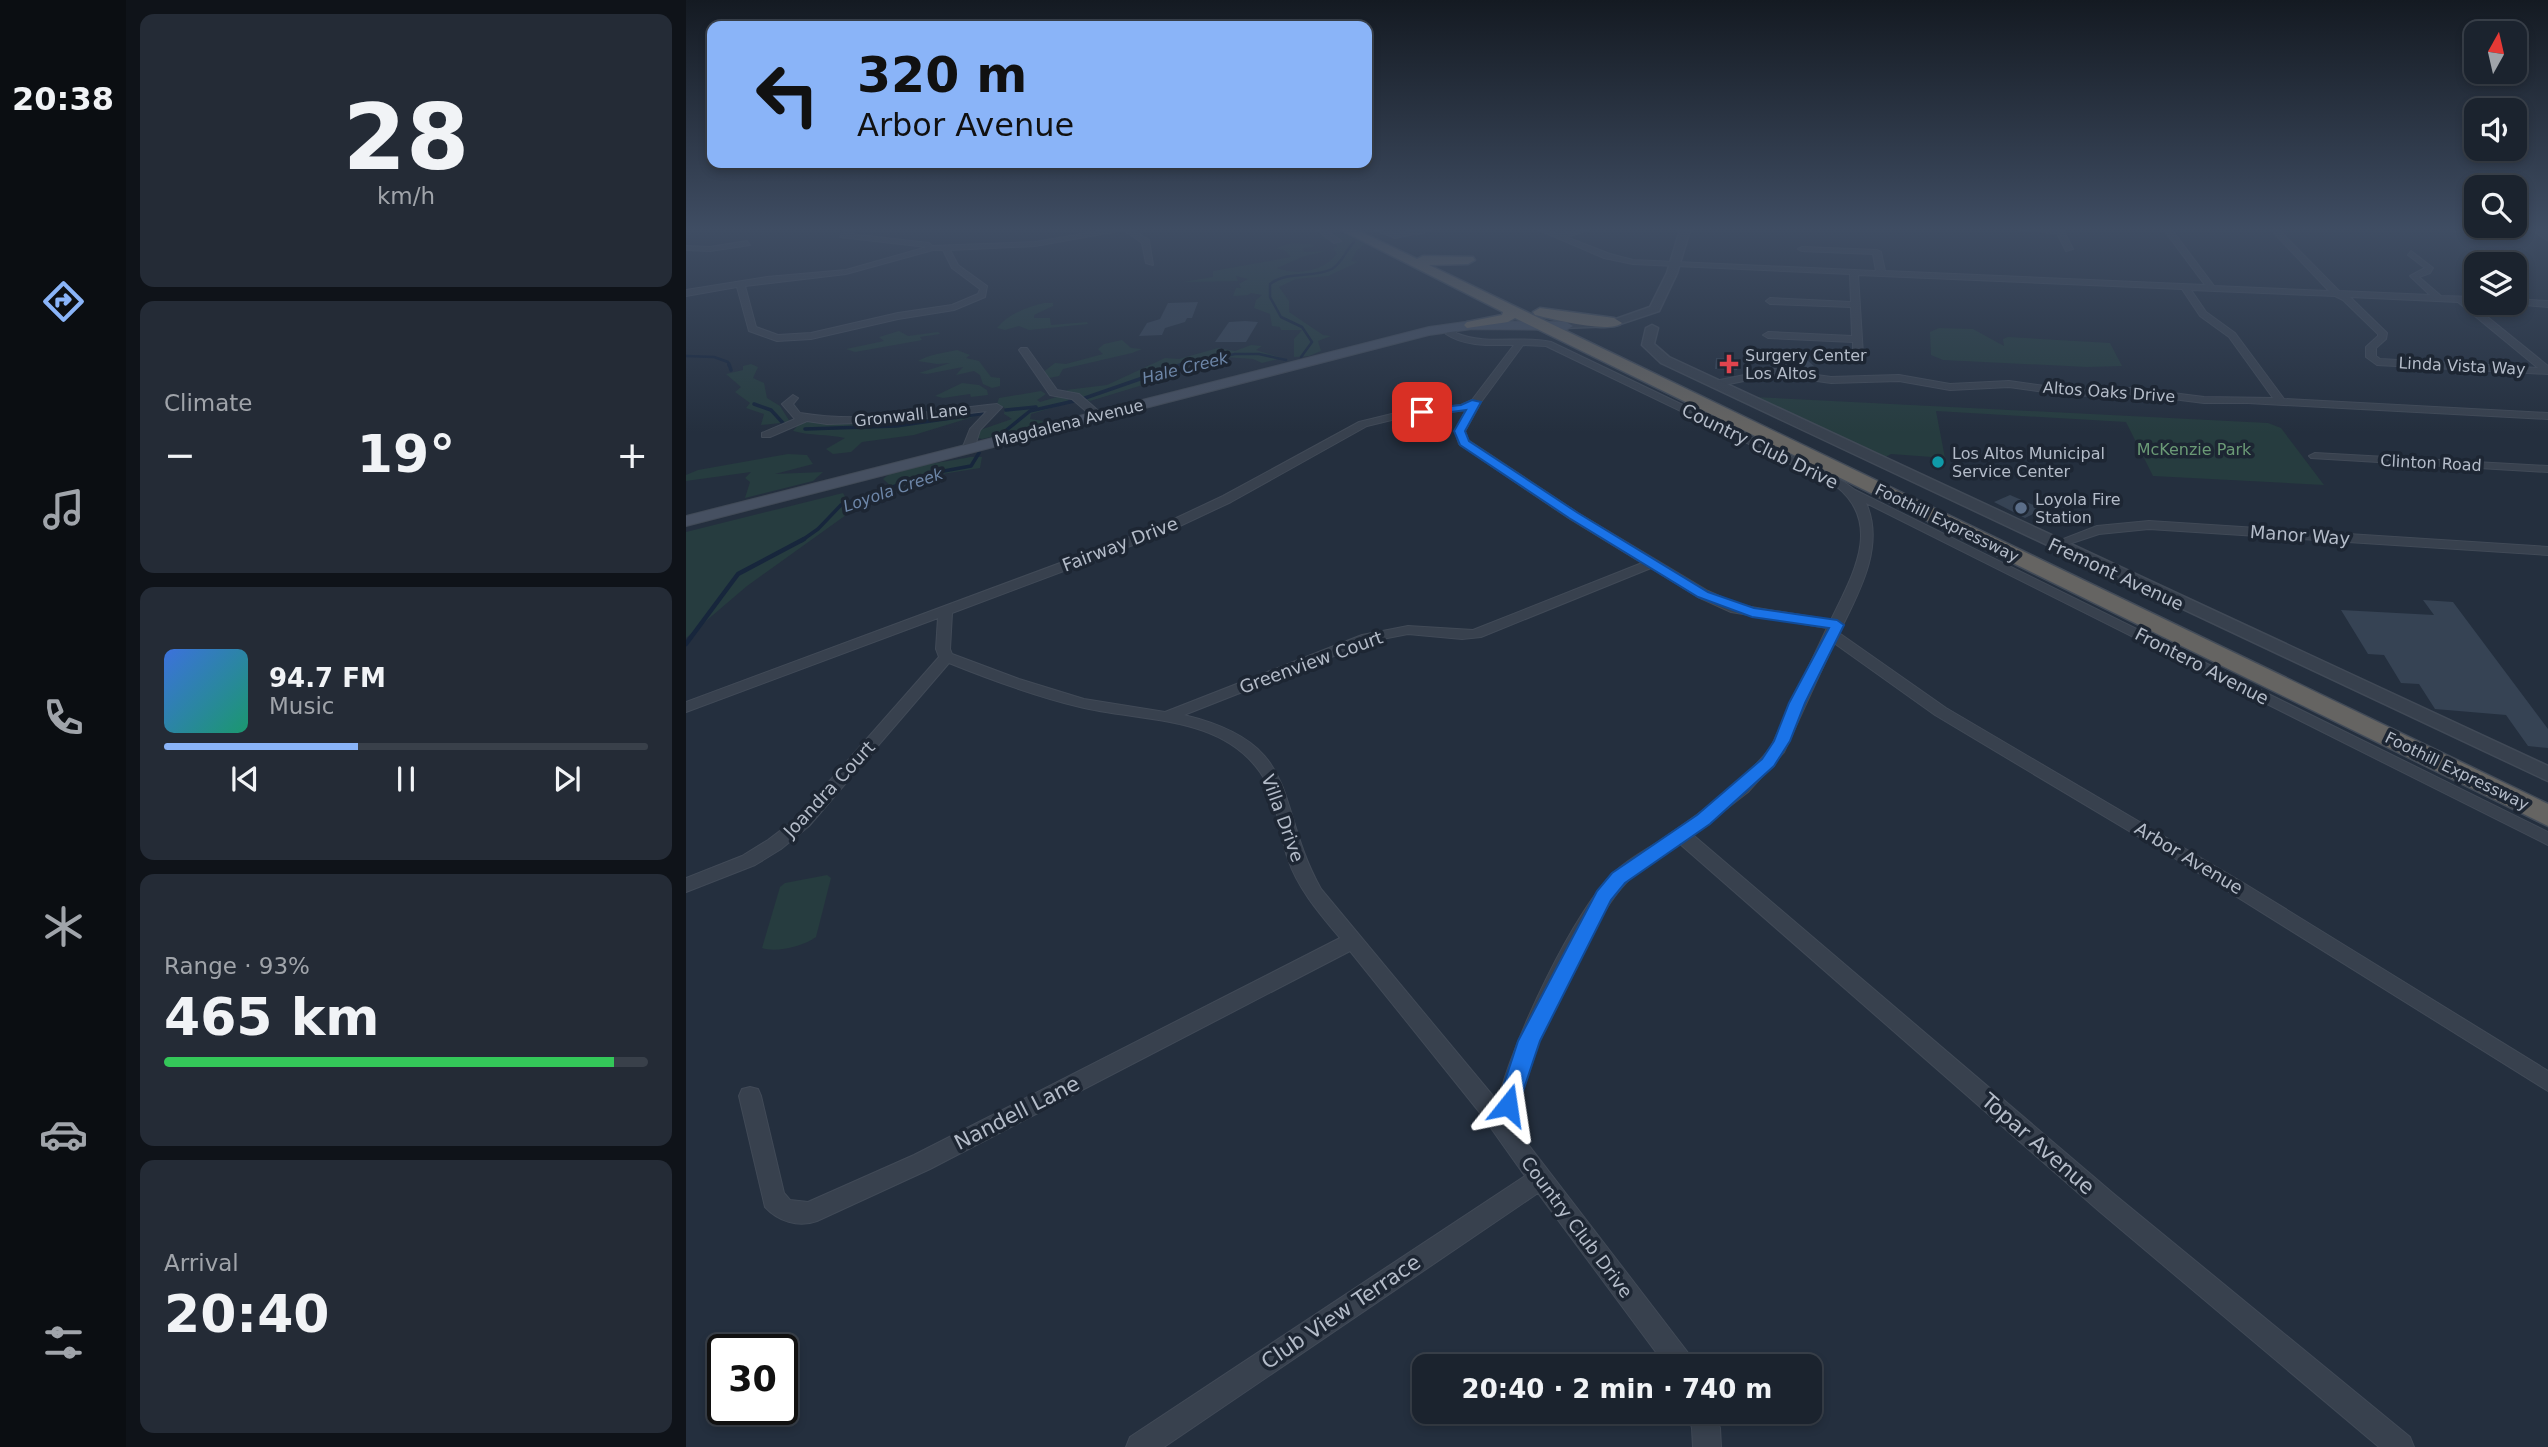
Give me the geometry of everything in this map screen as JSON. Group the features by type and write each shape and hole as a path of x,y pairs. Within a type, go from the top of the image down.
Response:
{"highway":[{"name":"Foothill Expressway","path":"1483,298 1636,360 2548,798"},
{"name":"Foothill Expressway","path":"1506,298 1531,309 1552,326 2548,816"},
{"path":"1531,309 1573,319 1612,334 1636,360"},
{"path":"1463,330 1508,318 1511,310"}],"main road":[{"name":"Magdalena Avenue","path":"1463,330 1552,326"},
{"name":"Magdalena Avenue","path":"686,521 1421,333 1552,326"}],"street":[{"path":"744,298 752,329 777,338 811,336 898,316 954,307 976,298"},
{"path":"1552,326 1612,334 1637,317 1652,311 1660,298"},
{"path":"1855,298 1858,355"},
{"path":"2191,298 2203,314 2232,335 2281,402"},
{"name":"Linda Vista Way","path":"2345,298 2382,333 2383,337 2371,347 2371,357 2377,362 2548,370"},
{"path":"2415,298 2461,300 2548,370"},
{"path":"1770,301 1855,304"},
{"path":"2527,303 2548,304"},
{"path":"1637,317 1651,323 1652,328 1659,324 1662,316 1658,305"},
{"name":"Fremont Avenue","path":"1652,328 1648,345 1665,360 2054,545 2548,774"},
{"name":"Country Club Drive","path":"1463,330 1480,342 1522,340 1548,344 1855,494 1867,519 1866,554 1782,741 1768,762 1724,802 1618,878 1589,920 1529,1041 1508,1105 1514,1143 1672,1354"},
{"path":"1768,335 1857,339"},
{"path":"1522,340 1476,402 1460,431 1464,442 1574,516 1703,594 1736,609 1834,629"},
{"path":"1024,350 1054,393 1076,396 1098,415"},
{"name":"Altos Oaks Drive","path":"1714,384 1774,372 1831,380 1899,378 1950,387 2009,384 2075,393 2133,391 2204,400 2548,416"},
{"path":"793,398 787,404 797,416 805,418"},
{"name":"Fairway Drive","path":"686,707 1161,530 1227,499 1363,424 1401,415 1464,408 1476,402"},
{"name":"Gronwall Lane","path":"805,418 827,421 891,419 998,407 975,429 968,449"},
{"path":"766,435 805,418"},
{"name":"Clinton Road","path":"2315,456 2548,469"},
{"name":"Frontero Avenue","path":"1855,494 2548,839"},
{"name":"Manor Way","path":"2054,545 2097,530 2149,526 2548,551"},
{"name":"Greenview Court","path":"1168,716 1367,638 1420,630 1461,637 1476,634 1653,562"},
{"path":"946,611 943,649 946,657"},
{"name":"Arbor Avenue","path":"1834,629 1863,660 1947,715 2308,929 2548,1082"},
{"name":"Villa Drive","path":"946,657 1084,703 1168,716 1223,733 1251,752 1269,773 1290,832 1294,852 1314,893 1489,1107 1514,1143"},
{"name":"Joandra Court","path":"686,885 743,865 777,845 803,822 946,657"},
{"name":"Topar Avenue","path":"1681,835 2107,1203 2399,1447"},
{"name":"Nandell Lane","path":"750,1096 773,1199 785,1210 809,1213 922,1162 1352,941"},
{"name":"Club View Terrace","path":"1140,1447 1541,1178"},
{"path":"1705,1424 1707,1447"}],"green space":[{"path":"1259,298 1287,298 1289,312 1323,335 1331,336 1318,341 1321,351 1309,356 1294,357 1294,339 1302,330 1281,330 1280,327 1272,326 1270,314 1254,308"},
{"path":"1044,303 1053,303 1053,306 1034,315 1034,318 1050,318 1051,325 1088,324 1029,330 1019,326 1005,330 997,328 1018,312"},
{"path":"1939,328 1973,329 2004,346 2003,339 2008,337 2110,343 2122,366 2087,367 1943,360 1931,355 1930,332"},
{"path":"899,331 908,336 938,332 940,334 920,337 922,340 855,352 846,349 884,341 879,337"},
{"path":"1122,340 1131,348 1142,349 1063,369 1059,376 1049,378 1042,373 1055,363 1066,364 1103,354 1098,349 1104,344"},
{"path":"1251,345 1262,346 1256,350 1282,358 1262,363 1253,359 1225,357 1185,366 1159,380 1090,401 1066,390 1107,385 1165,358 1179,359 1218,348 1235,351"},
{"path":"957,350 970,355 966,358 979,361 991,377 1000,378 1000,386 992,388 983,384 980,375 974,371 956,375 963,367 919,373 950,363 918,361"},
{"path":"751,364 758,367 753,378 764,383 767,398 780,406 790,422 761,425 764,414 746,408 750,403 735,392 741,387 726,374 743,370 743,366"},
{"path":"962,383 979,385 987,390 988,395 971,397 970,394 943,398 935,396"},
{"path":"1041,391 1046,394 1037,400 1040,402 1060,396 1069,399 1065,404 1031,414 1030,419 1043,421 1041,425 982,439 974,437 977,431 1012,419 1004,414 1005,408 997,404 999,398"},
{"name":"McKenzie Park","path":"1755,397 2268,423 2281,428 2324,485 2153,476 2126,422 1936,411 1945,458 1891,454 1882,459"},
{"path":"984,411 979,415 914,435 862,442 851,452 833,454 826,449 845,438 793,431 801,422 821,419 855,425 867,421"},
{"path":"788,454 807,455 813,464 775,474 823,472 813,481 745,498 750,482 745,478 751,472 686,481 686,475 698,470"},
{"path":"982,457 980,468 930,476 900,487 891,486 883,479 899,471"},
{"path":"843,493 853,510 747,586 686,638 686,532"},
{"path":"827,875 831,878 816,937 790,948 762,948 780,887 785,883"}],"building":[{"path":"1198,302 1192,318 1165,328 1162,335 1139,336 1147,323 1160,319 1168,303"},
{"path":"1229,322 1258,322 1246,342 1215,342"},
{"path":"1716,358 1739,359 1737,370 1715,369"},
{"path":"1805,358 1816,368 1802,369 1773,364 1773,361"},
{"name":"Loyola Fire Station","path":"2010,495 2043,509 2025,518 1994,502"},
{"path":"2423,600 2453,602 2548,729 2548,748 2528,746 2506,715 2435,709 2419,684 2401,683 2384,655 2368,654 2341,610 2434,615"}],"waterway":[{"name":"Hale Creek","path":"1270,298 1281,317 1302,327 1312,342 1301,357"},
{"name":"Hale Creek","path":"1179,365 1235,354 1259,354 1286,360"},
{"path":"686,356 714,357 728,362 729,366"},
{"path":"729,364 731,370"},
{"name":"Hale Creek","path":"1179,365 1183,364"},
{"name":"Hale Creek","path":"1085,398 1179,365"},
{"name":"Hale Creek","path":"1004,432 1030,411 1074,401"},
{"path":"754,404 771,410 783,423"},
{"path":"1006,410 1036,407"},
{"path":"805,429 896,426 986,413"},
{"name":"Loyola Creek","path":"803,539 818,529 841,505 933,473 971,466 979,453"},
{"name":"Loyola Creek","path":"686,644 738,574 803,539"}],"place":[{"name":"Surgery Center Los Altos","path":"1729,364"},
{"name":"Los Altos Municipal Service Center","path":"1938,462"},
{"name":"Loyola Fire Station","path":"2021,508"}],"route":[{"path":"1422,412 1464,408 1476,402 1460,431 1464,442 1574,516 1703,594 1736,609 1837,625 1797,703 1782,741 1768,762 1745,785 1703,819 1618,878 1604,896 1589,920 1529,1041 1508,1105"}]}
